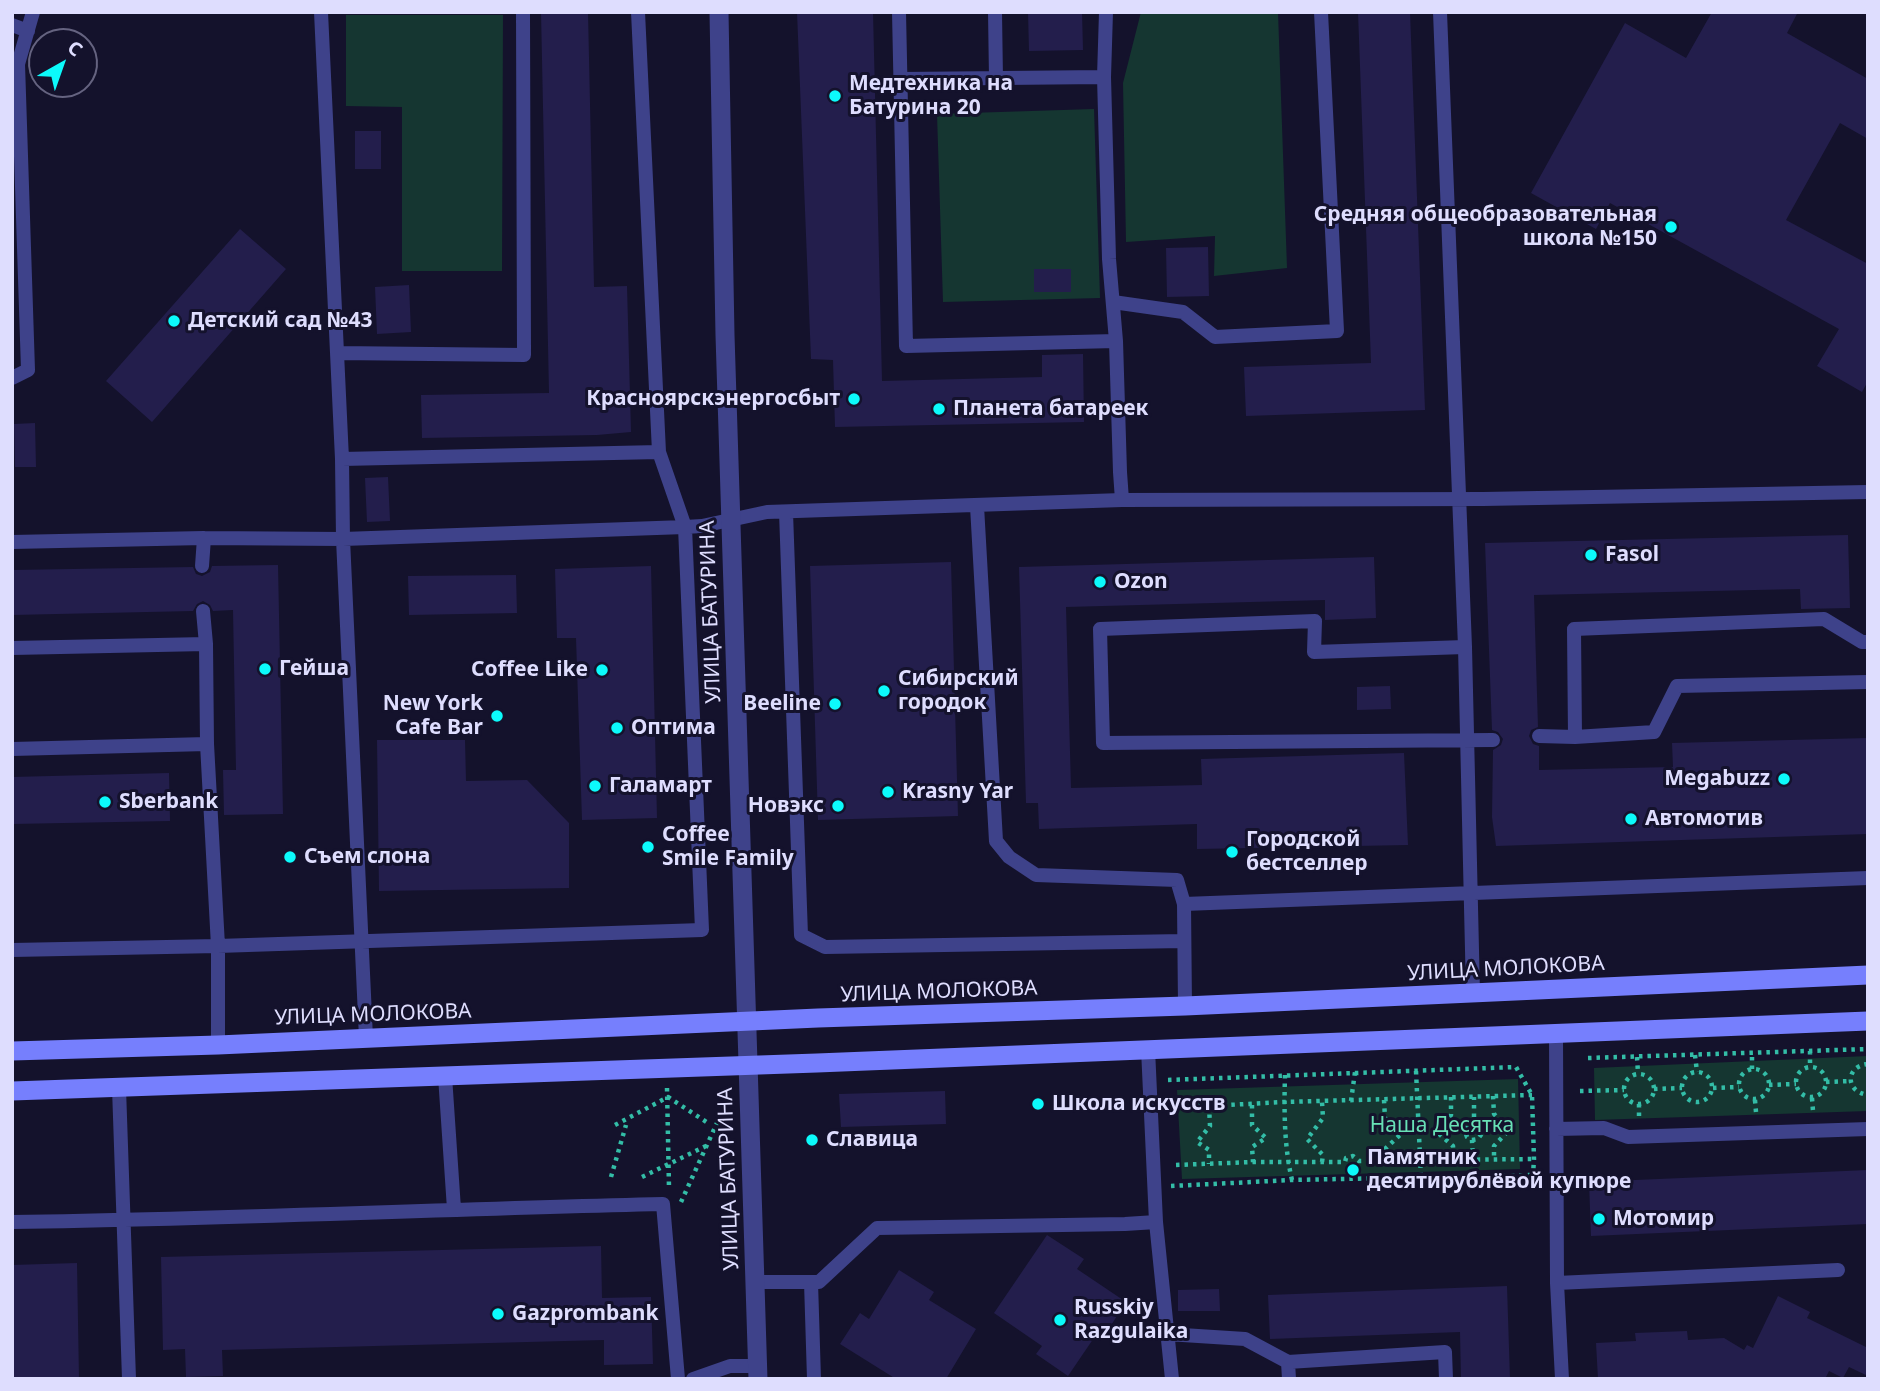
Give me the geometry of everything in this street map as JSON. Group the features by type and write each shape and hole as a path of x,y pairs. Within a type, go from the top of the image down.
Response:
{"main road":[{"name":"УЛИЦА МОЛОКОВА","path":"12,1051 1185,1006 1868,975"},
{"path":"12,1091 1556,1035 1868,1021"}],"street":[{"name":"УЛИЦА БАТУРИНА","path":"719,12 724,321 758,1372"}],"lane":[{"path":"321,12 366,1038"},
{"path":"337,354 524,355 523,12"},
{"path":"12,950 702,930 685,527 659,452 638,12"},
{"path":"899,12 906,346 1116,341"},
{"path":"995,12 996,79"},
{"path":"1106,12 1104,77 1109,259 1116,341 1122,500"},
{"path":"1113,302 1182,312 1215,337 1337,331 1321,12"},
{"path":"1440,12 1460,499 1474,993"},
{"path":"12,25 28,32 18,64 28,370 12,378"},
{"path":"901,79 1104,77"},
{"path":"342,459 659,452"},
{"path":"12,542 204,538 343,539 685,527 767,512 1122,500 1460,499 1868,492"},
{"path":"977,506 996,841 1009,857 1037,875 1177,880 1184,904 1185,1006"},
{"path":"786,512 800,935 825,947 1184,941"},
{"path":"202,566 204,538"},
{"path":"203,611 218,946 218,1045"},
{"path":"1575,737 1574,629 1824,619 1862,642 1868,642"},
{"path":"1465,647 1314,652 1315,621 1100,629 1103,743 1493,740"},
{"path":"12,648 206,644"},
{"path":"1539,736 1575,737 1654,732 1677,686 1868,682"},
{"path":"12,748 207,744"},
{"path":"1184,904 1868,878"},
{"path":"1556,1035 1558,1283 1562,1379"},
{"path":"1148,1049 1156,1222 1172,1379"},
{"path":"445,1076 454,1209"},
{"path":"119,1088 130,1379"},
{"path":"1556,1129 1604,1128 1628,1137 1868,1129"},
{"path":"12,1222 663,1204 678,1379"},
{"path":"755,1282 819,1282 877,1228 1156,1222"},
{"path":"1558,1283 1838,1270"},
{"path":"811,1282 814,1379"},
{"path":"1167,1334 1245,1339 1288,1362 1445,1352 1446,1379"},
{"path":"1288,1362 1289,1379"},
{"path":"692,1379 730,1366 758,1372"}],"path":[{"path":"1588,1058 1868,1049 1868,1055"},
{"path":"1810,1051 1810,1067"},
{"path":"1752,1052 1752,1069"},
{"path":"1695,1055 1697,1072"},
{"path":"1637,1057 1638,1073"},
{"path":"1868,1064 1863,1064 1851,1074 1851,1081 1857,1092 1868,1095"},
{"path":"1150,1082 1516,1067 1532,1096 1533,1175"},
{"path":"1810,1067 1822,1072 1826,1082 1823,1092 1812,1098 1802,1095 1796,1087 1798,1073 1810,1067"},
{"path":"1752,1069 1761,1070 1769,1085 1766,1094 1755,1100 1744,1097 1739,1087 1741,1075 1752,1069"},
{"path":"1416,1071 1421,1178"},
{"path":"1351,1101 1354,1072"},
{"path":"1697,1072 1709,1077 1713,1088 1710,1097 1698,1103 1688,1100 1682,1092 1685,1078 1697,1072"},
{"path":"1638,1073 1650,1078 1654,1089 1651,1098 1639,1104 1630,1101 1624,1090 1626,1079 1638,1073"},
{"path":"1285,1075 1288,1163 1292,1180"},
{"path":"1826,1082 1851,1081"},
{"path":"667,1084 669,1189"},
{"path":"1769,1085 1796,1084"},
{"path":"1713,1088 1739,1087"},
{"path":"1654,1089 1682,1088"},
{"path":"1580,1091 1624,1090"},
{"path":"1493,1096 1494,1114 1509,1130 1494,1146 1494,1159"},
{"path":"1172,1103 1209,1106 1532,1096"},
{"path":"668,1097 708,1123"},
{"path":"615,1125 668,1097"},
{"path":"1451,1097 1451,1115 1437,1132 1453,1146 1454,1160"},
{"path":"1474,1097 1474,1122"},
{"path":"1812,1098 1813,1111"},
{"path":"1384,1100 1385,1118 1401,1135 1386,1148 1385,1160"},
{"path":"1755,1100 1756,1112"},
{"path":"1322,1102 1323,1118 1307,1139 1323,1155 1322,1162"},
{"path":"1698,1103 1699,1114"},
{"path":"1639,1104 1639,1116"},
{"path":"1252,1105 1252,1125 1266,1139 1252,1147 1253,1162"},
{"path":"1209,1106 1210,1126 1197,1143 1209,1150 1209,1164"},
{"path":"1474,1122 1479,1124 1483,1132 1478,1139 1472,1140 1467,1137 1465,1131 1467,1125 1474,1122"},
{"path":"665,1236 717,1123"},
{"path":"611,1177 626,1125"},
{"path":"1472,1140 1473,1160"},
{"path":"642,1177 707,1145"},
{"path":"1176,1165 1345,1162 1349,1156 1359,1161 1534,1159"},
{"path":"1154,1194 1172,1186 1292,1180 1533,1175 1557,1185"}],"green space":[{"path":"1141,12 1278,12 1287,268 1214,276 1215,236 1126,242 1123,83"},
{"path":"346,15 503,15 502,271 402,271 402,107 346,106"},
{"path":"1094,109 1100,298 943,302 937,114"},
{"path":"1868,1056 1868,1111 1595,1120 1594,1068"},
{"name":"Наша Десятка","path":"1518,1079 1520,1169 1182,1179 1177,1090"}],"building":[{"path":"541,12 588,12 594,287 627,286 631,432 422,438 421,395 549,393"},
{"path":"797,12 873,12 882,381 1042,377 1042,355 1083,354 1084,422 835,427 833,360 811,359"},
{"path":"1028,12 1082,12 1083,50 1029,51"},
{"path":"1358,12 1410,12 1425,410 1246,416 1244,367 1371,363"},
{"path":"1712,12 1798,12 1787,33 1868,79 1868,139 1840,123 1786,220 1868,264 1868,381 1862,392 1817,366 1839,329 1610,203 1596,229 1531,193 1625,23 1686,58"},
{"path":"355,131 381,131 381,169 355,169"},
{"path":"240,229 286,269 152,422 106,381"},
{"path":"1208,247 1209,296 1167,297 1166,248"},
{"path":"1034,269 1071,269 1071,292 1034,292"},
{"path":"409,285 411,332 377,334 375,287"},
{"path":"35,423 36,467 15,467 14,424"},
{"path":"388,477 390,521 367,522 365,478"},
{"path":"1848,535 1850,608 1801,609 1800,589 1534,595 1538,727 1531,730 1529,736 1533,744 1539,746 1539,770 1673,767 1672,743 1868,738 1868,834 1496,846 1492,817 1493,750 1501,745 1503,739 1498,732 1492,730 1485,543"},
{"path":"1374,557 1376,618 1325,620 1325,600 1066,607 1071,788 1202,785 1201,759 1404,753 1408,845 1197,849 1197,824 1039,829 1038,803 1026,803 1019,567"},
{"name":"Сибирский городок","path":"951,562 958,816 818,820 810,566"},
{"path":"278,565 283,814 224,815 223,770 236,770 233,610 213,611 210,605 203,601 197,604 193,611 12,615 12,570 193,567 196,574 202,576 210,572 212,566"},
{"name":"Оптима","path":"651,566 657,818 582,820 576,638 557,638 555,569"},
{"path":"516,575 517,613 409,615 408,576"},
{"path":"1390,686 1391,709 1357,710 1357,687"},
{"path":"377,740 465,740 466,781 527,780 569,823 569,888 379,891"},
{"path":"169,773 170,821 12,824 12,777"},
{"path":"945,1091 946,1124 841,1127 839,1094"},
{"path":"1868,1170 1868,1224 1591,1236 1589,1182"},
{"path":"1047,1235 1084,1259 1077,1269 1126,1302 1108,1330 1102,1326 1068,1376 1036,1354 1042,1346 994,1313"},
{"path":"601,1246 602,1298 651,1297 653,1364 604,1365 604,1340 222,1350 223,1376 186,1377 185,1349 163,1350 161,1257"},
{"path":"77,1263 79,1379 12,1379 12,1265"},
{"path":"899,1270 934,1292 929,1300 976,1329 946,1379 896,1379 840,1344 860,1313 869,1319"},
{"path":"1507,1286 1510,1379 1461,1379 1460,1332 1270,1339 1268,1295"},
{"path":"1219,1289 1220,1311 1178,1311 1178,1290"},
{"path":"1778,1296 1810,1312 1807,1318 1868,1348 1868,1376 1849,1367 1843,1378 1829,1371 1825,1379 1598,1379 1596,1343 1636,1341 1635,1333 1687,1331 1688,1340 1724,1338 1744,1350 1747,1345 1753,1348"}],"place":[{"name":"Медтехника на Батурина 20","path":"835,96"},
{"name":"Средняя общеобразовательная школа №150","path":"1671,227"},
{"name":"Детский сад №43","path":"174,321"},
{"name":"Красноярскэнергосбыт","path":"854,399"},
{"name":"Планета батареек","path":"939,409"},
{"name":"Fasol","path":"1591,555"},
{"name":"Ozon","path":"1100,582"},
{"name":"Гейша","path":"265,669"},
{"name":"Coffee Like","path":"602,670"},
{"name":"Сибирский городок","path":"884,691"},
{"name":"Beeline","path":"835,704"},
{"name":"New York Cafe Bar","path":"497,716"},
{"name":"Оптима","path":"617,728"},
{"name":"Megabuzz","path":"1784,779"},
{"name":"Галамарт","path":"595,786"},
{"name":"Krasny Yar","path":"888,792"},
{"name":"Sberbank","path":"105,802"},
{"name":"Новэкс","path":"838,806"},
{"name":"Автомотив","path":"1631,819"},
{"name":"Coffee Smile Family","path":"648,847"},
{"name":"Городской бестселлер","path":"1232,852"},
{"name":"Съем слона","path":"290,857"},
{"name":"Школа искусств","path":"1038,1104"},
{"name":"Славица","path":"812,1140"},
{"name":"Памятник десятирублёвой купюре","path":"1353,1170"},
{"name":"Мотомир","path":"1599,1219"},
{"name":"Gazprombank","path":"498,1314"},
{"name":"Russkiy Razgulaika","path":"1060,1320"}]}
